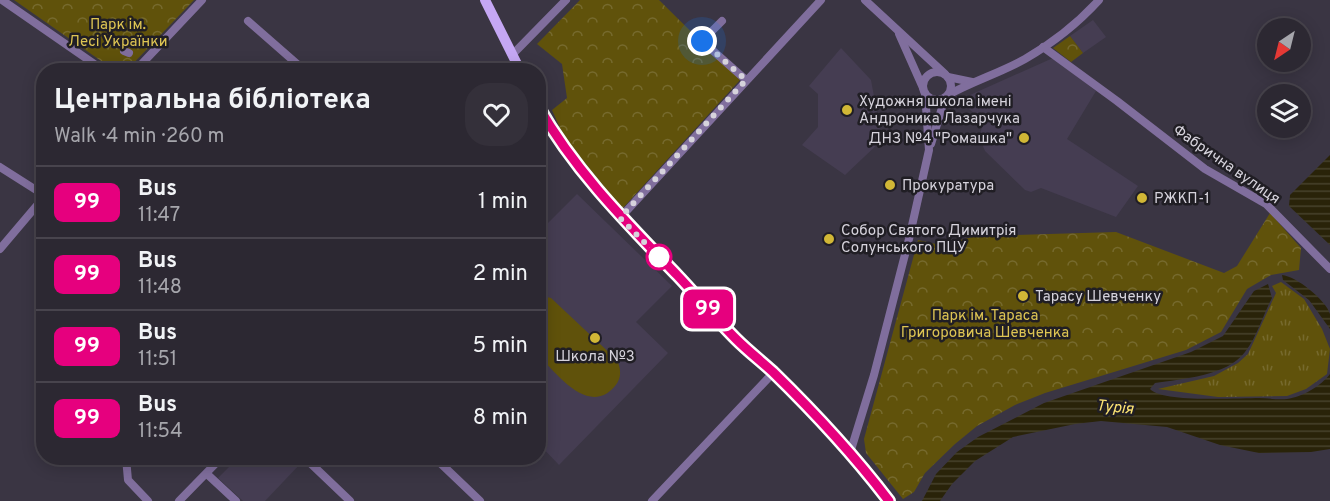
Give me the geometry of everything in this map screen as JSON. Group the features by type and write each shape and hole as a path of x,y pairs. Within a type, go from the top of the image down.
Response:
{"main road":[{"path":"485,0 516,63"},
{"path":"546,119 577,166 620,218 736,339 773,372 850,453 886,497"}],"street":[{"path":"2,0 93,63"},
{"path":"142,63 201,0"},
{"path":"512,54 566,0"},
{"path":"620,218 821,0"},
{"path":"850,453 874,375 909,240 929,150 951,86 946,75 865,0"},
{"path":"897,31 924,91 932,99 946,96 1043,48 1099,0"},
{"path":"248,21 296,63"},
{"path":"722,21 702,41 746,80"},
{"name":"Фабрична вулиця","path":"1043,48 1118,101 1205,169 1266,204 1330,269"},
{"path":"929,150 924,80 935,72 972,82"},
{"path":"0,167 36,191"},
{"path":"0,249 36,206"},
{"path":"652,501 773,372"},
{"path":"127,465 128,480 148,501"},
{"path":"179,501 214,465"},
{"path":"312,465 350,501"},
{"path":"442,465 480,501"},
{"path":"207,474 236,501"}],"shaded area":[{"path":"1093,20 1106,37 1083,53 1070,36"},
{"name":"Художня школа імені Андроника Лазарчука","path":"841,48 871,80 882,140 845,175 802,145 818,127 818,94 809,86"},
{"name":"ДНЗ №4 \"Ромашка\"","path":"1053,58 1096,91 1067,139 1138,186 1116,217 1041,188 1031,192 1025,190 985,151 979,137 984,121 965,106 970,95"},
{"name":"Школа №3","path":"577,194 672,286 636,322 668,353 559,465 546,451 546,225"},
{"path":"231,465 299,465 265,501 243,501 218,478"}],"green space":[{"name":"Парк ім. Лесі Українки","path":"14,0 194,0 134,63 104,63"},
{"path":"580,0 659,0 740,80 622,209 564,137 552,110 567,98 562,64 537,44"},
{"path":"1070,36 1083,53 1071,62 1053,48"},
{"name":"Парк ім. Тараса Григоровича Шевченка","path":"1270,213 1301,248 1299,270 1271,275 1247,289 1221,332 1186,350 1045,393 1015,405 977,426 955,444 925,473 914,492 903,499 866,453 864,439 918,240 940,245 977,236 1116,232 1224,273 1237,266"},
{"path":"1281,282 1304,299 1322,329 1330,349 1327,374 1306,389 1287,396 1218,397 1158,389 1214,376 1238,363 1248,354 1276,293 1272,286"},
{"path":"546,297 551,298 617,360 620,370 620,377 615,386 605,394 595,397 584,395 564,382 546,363"}],"water":[{"path":"1330,155 1330,245 1289,206 1290,195"},
{"path":"1282,275 1302,284 1323,302 1330,314 1330,329 1309,300 1283,280"},
{"name":"Турія","path":"1268,284 1272,298 1253,340 1237,360 1203,375 1155,383 1150,389 1158,393 1185,398 1287,399 1311,390 1330,374 1330,449 1311,452 1259,453 1220,445 1167,427 1101,421 1075,424 1013,437 975,461 952,484 940,501 922,501 936,474 957,452 978,437 1044,403 1191,352 1223,336 1254,291"}],"bus line":[{"name":"99","path":"546,119 577,166 620,218 736,339 773,372 822,423 889,501"}],"place":[{"name":"Художня школа імені Андроника Лазарчука","path":"847,110"},
{"name":"ДНЗ №4 \"Ромашка\"","path":"1024,138"},
{"name":"Прокуратура","path":"890,185"},
{"name":"РЖКП-1","path":"1142,198"},
{"name":"Собор Святого Димитрія Солунського ПЦУ","path":"829,239"},
{"name":"Тарасу Шевченку","path":"1023,296"},
{"name":"Школа №3","path":"595,338"}],"route":[{"path":"659,257 663,261 620,218 746,80 702,41"}]}
